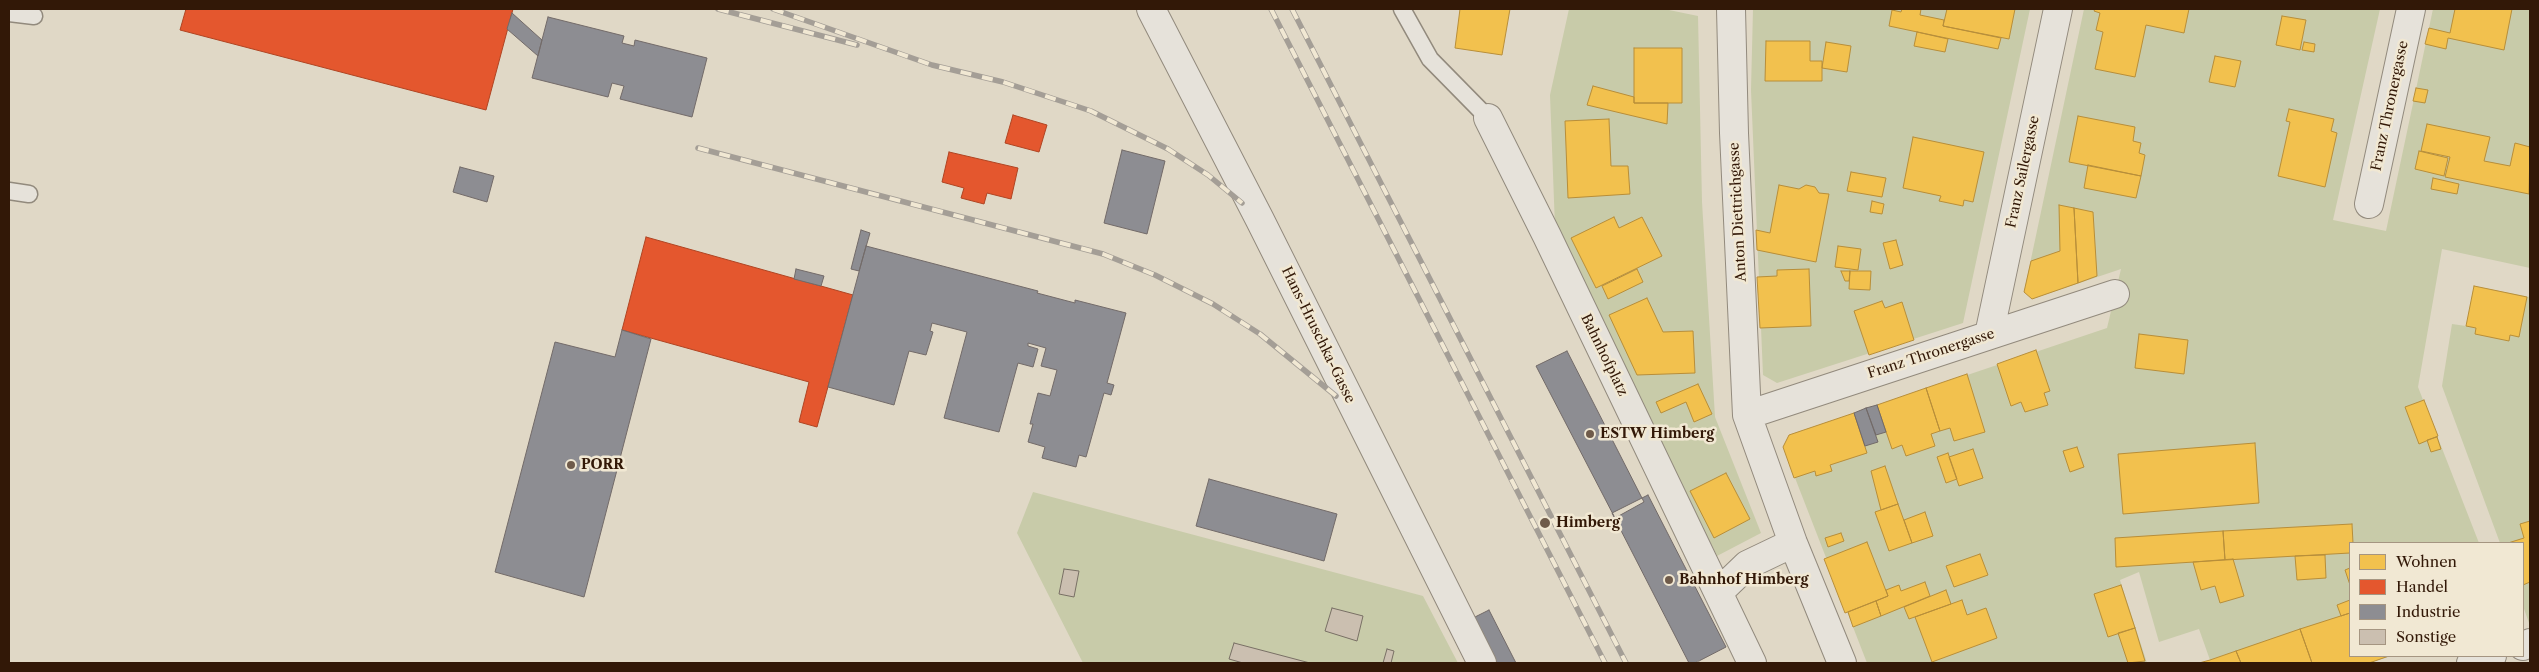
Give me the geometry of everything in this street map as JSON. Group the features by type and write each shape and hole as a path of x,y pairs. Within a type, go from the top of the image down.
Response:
{"street":[{"name":"Hans-Hruschka-Gasse","path":"1151,9 1260,220 1482,663"},
{"name":"Anton Diettrichgasse","path":"1731,9 1747,415"},
{"name":"Franz Sailergasse","path":"1989,336 2058,9"},
{"name":"Franz Thronergasse","path":"2369,204 2411,9"},
{"name":"Bahnhofplatz","path":"1488,118 1752,663"},
{"name":"Franz Thronergasse","path":"1747,415 2115,294"},
{"path":"1747,415 1793,543 1842,663"},
{"path":"1718,592 1747,565 1793,543"},
{"path":"2470,663 2489,657"}],"lane":[{"path":"1402,9 1430,59 1488,118"},
{"path":"9,13 34,16"},
{"path":"9,191 29,194"}],"green space":[{"path":"1569,9 1664,9 1698,16 1702,202 1715,417 1761,533 1717,556 1555,227 1550,95"},
{"path":"1753,9 2030,9 1963,323 1777,383 1763,375 1751,90"},
{"path":"2084,9 2380,9 2333,220 2386,231 2433,9 2530,9 2530,268 2442,249 2418,387 2479,542 2349,542 2349,657 2388,657 2369,663 2241,663 2236,651 2210,660 2199,629 2159,642 2139,572 2120,580 2147,663 1867,663 1783,447 1789,435 2107,328 2121,269 2032,299 2024,292"},
{"path":"2474,286 2530,297 2529,623 2524,609 2524,542 2500,542 2442,386 2452,324 2466,326"},
{"path":"1033,492 1423,596 1458,663 1083,663 1017,533"}],"building: Wohnen":[{"path":"1460,9 1510,9 1502,55 1455,48"},
{"path":"1902,9 1921,9 1920,15 1944,20 1943,26 2001,38 1998,49 1889,26 1892,10 1901,12"},
{"path":"1947,9 2015,9 2009,39 1943,26"},
{"path":"2095,9 2189,9 2184,33 2146,25 2135,77 2095,69 2103,32 2096,30 2100,13 2094,11"},
{"path":"2455,9 2512,9 2504,50 2448,38 2446,49 2425,44 2429,28 2450,33"},
{"path":"2282,16 2306,20 2300,50 2276,45"},
{"path":"1917,32 1948,39 1945,52 1914,46"},
{"path":"1766,41 1810,41 1810,61 1822,61 1822,81 1765,81"},
{"path":"1826,42 1851,46 1847,72 1822,68"},
{"path":"2304,42 2315,44 2314,52 2302,50"},
{"path":"1634,48 1682,48 1682,103 1634,103"},
{"path":"2215,56 2241,61 2235,87 2209,82"},
{"path":"1593,86 1634,97 1634,103 1668,103 1667,124 1587,105"},
{"path":"2416,88 2428,90 2425,103 2413,101"},
{"path":"2289,109 2334,119 2331,131 2337,133 2325,187 2278,176 2290,122 2286,121"},
{"path":"2078,116 2135,127 2133,141 2141,143 2139,153 2145,155 2141,176 2069,162"},
{"path":"1609,119 1611,166 1628,166 1630,194 1568,198 1565,121"},
{"path":"2427,124 2490,137 2484,161 2510,166 2515,143 2530,147 2529,194 2445,177 2450,157 2421,151"},
{"path":"1913,137 1984,152 1973,202 1964,200 1963,206 1939,201 1941,196 1903,188"},
{"path":"2419,151 2448,158 2444,176 2415,169"},
{"path":"2088,165 2141,176 2136,198 2084,188"},
{"path":"1851,172 1886,178 1882,197 1847,191"},
{"path":"2433,178 2459,184 2457,194 2431,189"},
{"path":"1779,185 1799,189 1806,185 1815,187 1819,193 1829,194 1816,262 1757,250 1756,230 1770,233"},
{"path":"1872,201 1884,204 1882,214 1870,212"},
{"path":"2059,205 2074,208 2078,283 2032,299 2024,292 2031,261 2060,251"},
{"path":"2074,208 2093,212 2097,276 2078,283"},
{"path":"1614,217 1619,228 1642,217 1662,256 1596,288 1571,238"},
{"path":"1896,240 1903,265 1890,269 1883,243"},
{"path":"1838,246 1861,249 1858,270 1835,267"},
{"path":"1637,269 1643,282 1608,299 1602,286"},
{"path":"1809,269 1811,326 1760,328 1757,277 1777,276 1777,270"},
{"path":"1841,271 1850,271 1849,281 1845,281"},
{"path":"1850,271 1871,271 1870,290 1849,289"},
{"path":"2474,286 2527,297 2519,337 2510,335 2509,341 2475,334 2476,328 2466,326"},
{"path":"1647,298 1663,332 1693,331 1695,373 1637,375 1609,315"},
{"path":"1882,301 1885,308 1902,302 1914,340 1869,355 1854,311"},
{"path":"2139,334 2188,340 2184,374 2135,368"},
{"path":"2036,350 2050,391 2044,393 2048,405 2025,412 2021,402 2011,406 1997,364"},
{"path":"1967,374 1985,432 1954,441 1950,428 1940,431 1926,388"},
{"path":"1698,384 1712,414 1694,422 1686,402 1661,413 1656,402"},
{"path":"1926,388 1940,431 1931,434 1935,446 1906,456 1902,445 1892,449 1877,405"},
{"path":"2424,400 2438,436 2419,444 2405,407"},
{"path":"1854,413 1867,453 1830,465 1832,471 1816,476 1815,471 1794,478 1783,447 1789,435"},
{"path":"2437,437 2441,449 2431,452 2427,440"},
{"path":"2255,443 2259,503 2123,514 2118,454"},
{"path":"2077,447 2084,467 2070,472 2063,451"},
{"path":"1973,449 1983,478 1959,486 1949,457"},
{"path":"1948,453 1957,479 1946,483 1937,457"},
{"path":"1885,466 1898,504 1881,510 1871,471"},
{"path":"1726,473 1750,519 1714,538 1690,491"},
{"path":"1898,504 1912,543 1889,551 1875,512"},
{"path":"1925,512 1933,536 1912,543 1904,520"},
{"path":"2530,521 2530,582 2524,585 2524,542 2511,542 2524,538 2520,524"},
{"path":"2352,524 2353,542 2349,542 2349,553 2225,560 2223,531"},
{"path":"2223,531 2225,560 2116,567 2115,538"},
{"path":"1841,533 1844,541 1828,547 1825,538"},
{"path":"1867,542 1888,596 1845,613 1824,559"},
{"path":"1980,554 1988,575 1954,587 1946,566"},
{"path":"2325,555 2326,578 2297,580 2295,556"},
{"path":"2233,559 2244,596 2220,603 2215,586 2201,590 2193,562"},
{"path":"2349,568 2349,582 2345,570"},
{"path":"1925,582 1930,596 1881,616 1876,601 1888,596 1886,590 1899,585 1901,591"},
{"path":"2121,585 2135,628 2108,637 2094,594"},
{"path":"1946,590 1951,604 1909,619 1904,607"},
{"path":"1962,600 1967,615 1986,608 1997,638 1932,662 1915,617"},
{"path":"2349,600 2349,613 2341,616 2337,605"},
{"path":"1876,601 1881,616 1853,627 1848,612"},
{"path":"2349,613 2349,657 2386,657 2369,663 2312,663 2300,629"},
{"path":"2135,628 2145,661 2128,663 2118,633"},
{"path":"2300,629 2312,663 2241,663 2236,651"},
{"path":"2236,651 2241,663 2199,663 2210,660"}],"building: Handel":[{"path":"186,9 513,9 486,110 180,30"},
{"path":"1013,115 1047,125 1039,152 1005,143"},
{"path":"949,152 1018,168 1011,199 987,193 984,204 961,198 964,188 942,182"},
{"path":"646,237 853,295 817,427 799,422 809,382 622,330"}],"building: Industrie":[{"path":"512,13 542,40 538,56 507,29"},
{"path":"548,17 624,36 622,43 634,46 635,40 707,58 692,117 620,99 624,86 612,83 608,97 532,78"},
{"path":"1122,150 1165,161 1147,234 1104,223"},
{"path":"460,167 494,176 487,202 453,192"},
{"path":"861,230 870,233 859,271 851,269"},
{"path":"866,246 1038,291 1037,293 1075,303 1075,300 1126,313 1107,383 1114,385 1111,395 1104,393 1086,457 1079,455 1076,467 1042,458 1045,447 1028,442 1033,424 1030,424 1038,393 1050,396 1057,370 1041,366 1046,348 1028,343 1028,346 1038,349 1033,367 1018,363 999,432 944,418 967,332 932,323 930,331 933,332 926,355 909,351 894,405 828,387"},
{"path":"796,269 824,276 821,286 794,279"},
{"name":"PORR","path":"622,330 651,339 584,597 495,572 555,342 615,357"},
{"name":"ESTW Himberg","path":"1567,351 1644,502 1615,518 1536,366"},
{"path":"1877,405 1886,432 1876,435 1866,408"},
{"path":"1866,408 1878,442 1865,446 1854,413"},
{"path":"1209,479 1337,514 1324,561 1196,526"},
{"name":"Bahnhof Himberg","path":"1648,495 1726,647 1695,663 1689,663 1612,513"},
{"path":"1489,610 1516,663 1496,663 1473,618"}],"building: Sonstige":[{"path":"1064,569 1079,571 1074,597 1059,594"},
{"path":"1332,608 1363,616 1357,641 1325,631"},
{"path":"1234,643 1310,663 1243,663 1229,659"},
{"path":"1387,649 1394,651 1391,663 1383,663"}],"railway":[{"path":"718,9 857,45"},
{"path":"773,9 932,65 1003,82 1091,111 1168,149 1208,175 1242,203"},
{"path":"1271,9 1605,663"},
{"path":"1292,9 1626,663"},
{"path":"698,148 1103,254 1155,275 1213,304 1260,334 1336,396"}],"place":[{"name":"ESTW Himberg","path":"1590,434"},
{"name":"PORR","path":"571,465"},
{"name":"Himberg","path":"1545,523"},
{"name":"Bahnhof Himberg","path":"1669,580"}]}
